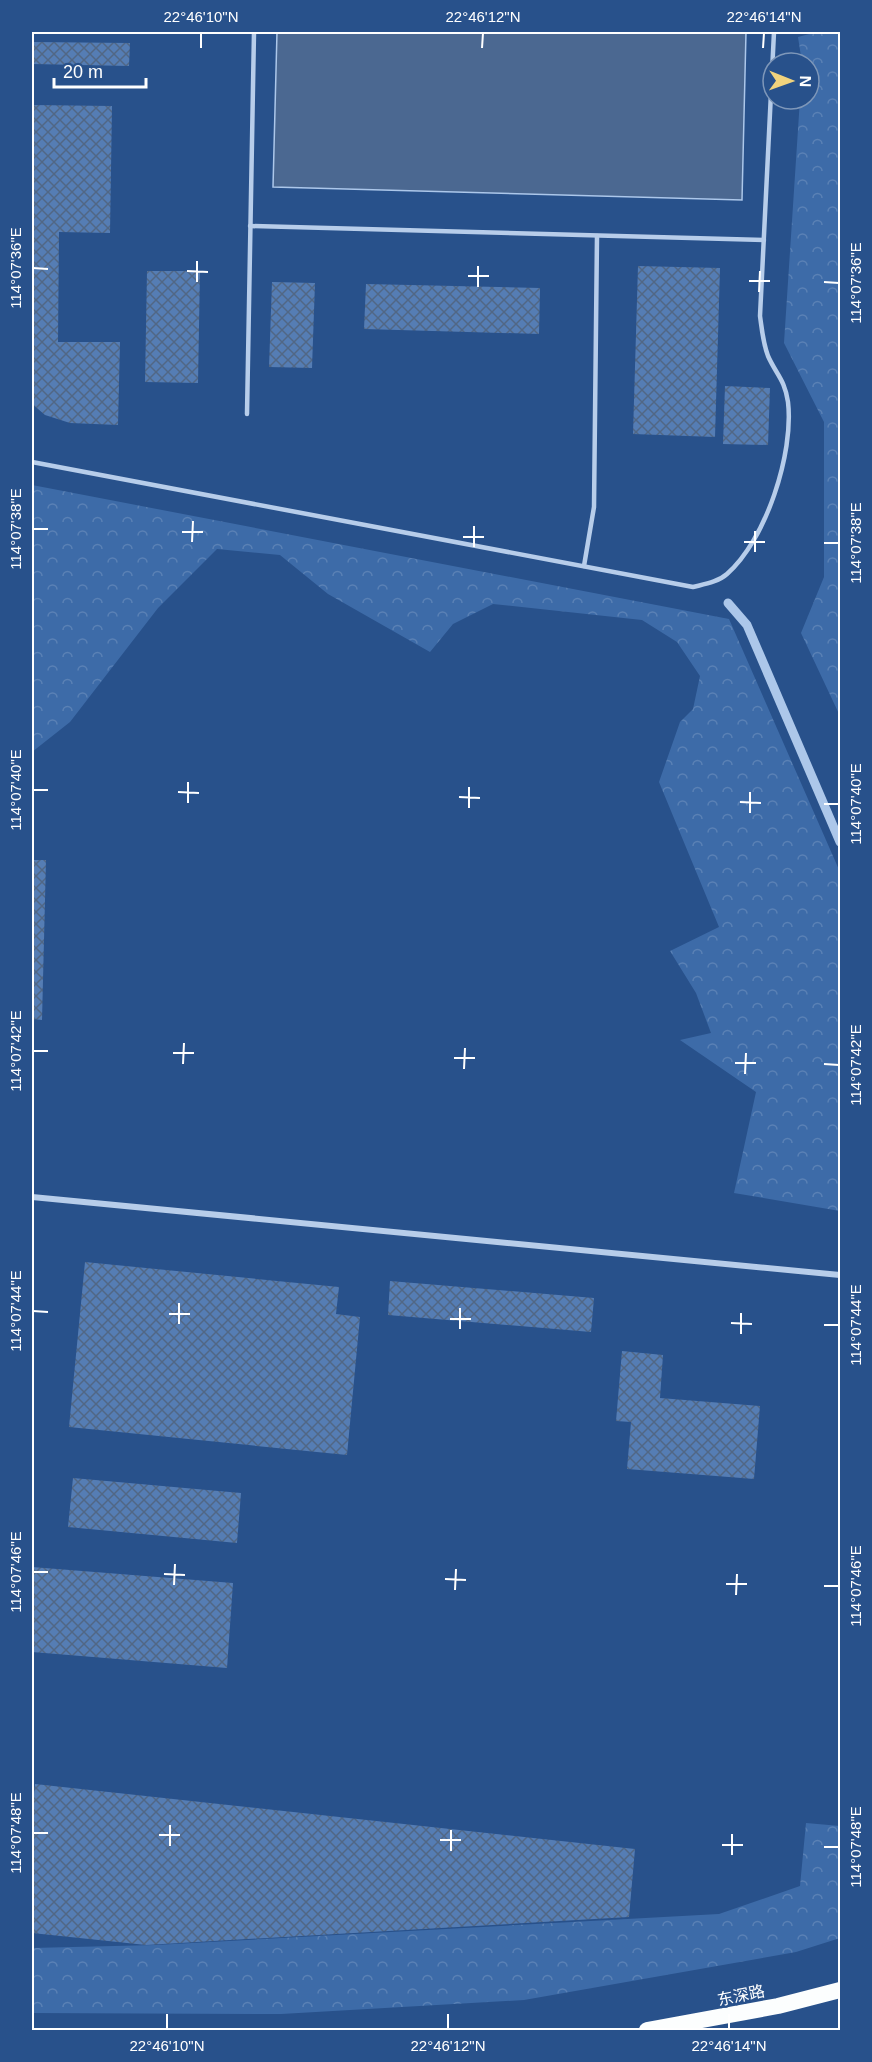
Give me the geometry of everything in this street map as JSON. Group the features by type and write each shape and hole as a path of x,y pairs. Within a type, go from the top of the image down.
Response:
{"highway":[{"name":"东深路","path":"647,2031 778,2006 840,1990"}],"street":[{"path":"32,1197 840,1275"}],"lane":[{"path":"247,414 254,32"},
{"path":"32,462 693,587 711,583 726,576 751,544 768,510 782,476 788,439 786,392 782,378 769,358 762,337 760,316 774,32"},
{"path":"250,226 764,240"},
{"path":"584,566 594,507 597,236"}],"green space":[{"path":"817,32 840,32 840,716 801,633 824,577 824,422 784,343 799,111 821,111 821,51 800,51 798,37"},
{"path":"32,485 729,619 840,872 840,1211 734,1193 756,1092 680,1040 711,1033 696,993 670,951 719,927 659,782 680,722 693,709 700,676 677,642 642,620 493,604 453,624 430,652 328,594 280,555 217,549 158,608 70,722 32,752"},
{"path":"806,1823 840,1826 840,1938 796,1952 524,2000 281,2014 32,2013 32,1948 156,1945 719,1914 800,1886"}],"shaded area":[{"path":"277,32 746,32 742,200 273,187"}],"building":[{"path":"32,42 130,43 129,66 32,64"},
{"path":"32,105 112,106 110,233 59,232 58,342 120,342 118,425 70,423 45,415 32,404"},
{"path":"638,266 720,268 715,437 633,434"},
{"path":"147,271 200,271 198,383 145,382"},
{"path":"272,282 315,283 312,368 269,367"},
{"path":"366,284 540,288 539,334 364,329"},
{"path":"725,386 770,388 768,445 723,444"},
{"path":"32,860 46,860 42,1020 32,1019"},
{"path":"85,1262 339,1287 336,1314 360,1317 347,1455 69,1427"},
{"path":"390,1281 594,1298 591,1332 388,1315"},
{"path":"622,1351 663,1355 660,1398 760,1406 754,1479 627,1469 631,1422 616,1421"},
{"path":"73,1478 241,1493 237,1543 68,1527"},
{"path":"32,1567 233,1583 227,1668 32,1652"},
{"path":"35,1784 635,1849 629,1917 146,1945 32,1933 32,1814"}],"waterway":[{"path":"728,603 747,625 840,842"}]}
